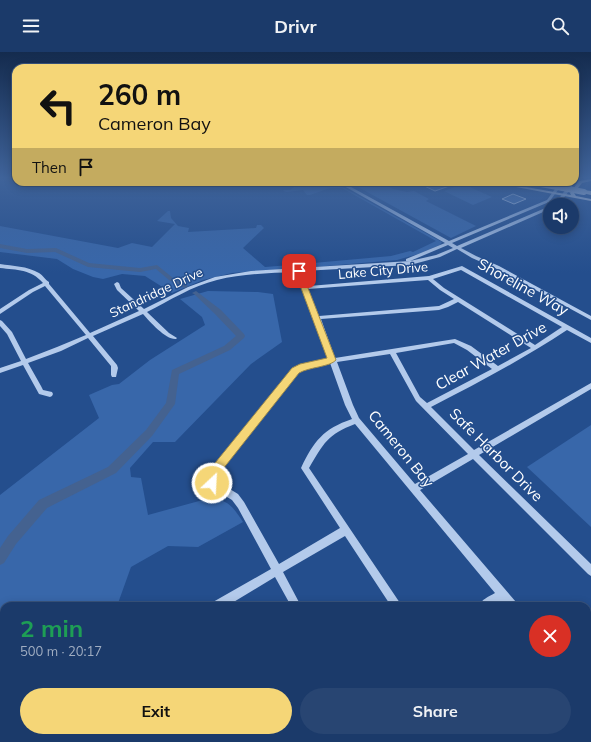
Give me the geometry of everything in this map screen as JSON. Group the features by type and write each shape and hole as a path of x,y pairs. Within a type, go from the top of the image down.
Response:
{"street":[{"path":"390,209 460,246 491,266 497,267 591,318"},
{"path":"395,209 452,242"},
{"name":"Standridge Drive","path":"402,262 530,209"},
{"name":"Standridge Drive","path":"0,371 25,363 91,335 143,312 190,288 215,279 251,273 299,271 402,262 410,263 423,260 460,246 543,210"},
{"path":"524,212 532,215"},
{"path":"0,266 31,271 39,275 91,335 114,365 114,375"},
{"path":"0,274 8,267"},
{"name":"Lake City Drive","path":"305,288 429,278 462,268"},
{"name":"Shoreline Way","path":"462,268 591,341"},
{"name":"Cameron Bay","path":"299,271 296,275 299,285 305,288 349,406 356,420 508,602"},
{"path":"429,278 442,289 536,348"},
{"path":"0,312 31,291 47,284"},
{"path":"117,284 119,289 143,312 167,334 174,338"},
{"path":"316,318 439,308 459,299"},
{"path":"0,322 10,333 38,388 41,392 50,394"},
{"name":"Clear Water Drive","path":"427,406 498,370 536,348 567,327"},
{"path":"294,602 241,505 235,497 217,487 211,480 215,471 296,371 303,366 332,360 455,341 469,348 498,370"},
{"name":"Safe Harbor Drive","path":"392,351 413,392 591,571"},
{"path":"414,489 591,386"},
{"path":"356,420 331,430 317,446 305,468 394,602"},
{"path":"224,602 346,530"},
{"path":"488,602 502,595"}],"shaded area":[{"path":"380,209 383,209 442,242 440,245 418,254 397,260 303,268 302,264 391,256 410,251 413,252 436,241"},
{"path":"399,209 442,209 476,226 451,238"},
{"path":"168,211 170,211 171,218 178,226 189,228 188,232 256,228 257,225 261,225 264,228 243,248 265,267 290,265 295,267 232,273 203,280 172,293 145,276 122,274 103,279 93,277 73,269 57,259 0,252 0,226 118,248 132,243 152,247 175,224 157,221"},
{"path":"208,291 258,292 273,294 282,342 251,364 175,442 153,442 130,468 131,477 141,478 148,515 210,498 222,500 230,505 243,522 198,547 168,546 131,567 118,602 0,602 0,495 99,418 89,395 112,385 119,384 150,360 205,325 202,317 180,299"},
{"path":"591,425 591,527 527,467"}],"waterway":[{"path":"0,246 27,251 56,250 88,265 140,270 157,267 171,279 185,286"},
{"path":"0,559 12,540 43,504 112,470 149,433 170,404 175,372 227,348 241,336 218,312 196,293"}],"route":[{"path":"212,483 211,480 215,471 289,378 303,366 332,360 305,288 307,284 304,274 299,271"}]}
